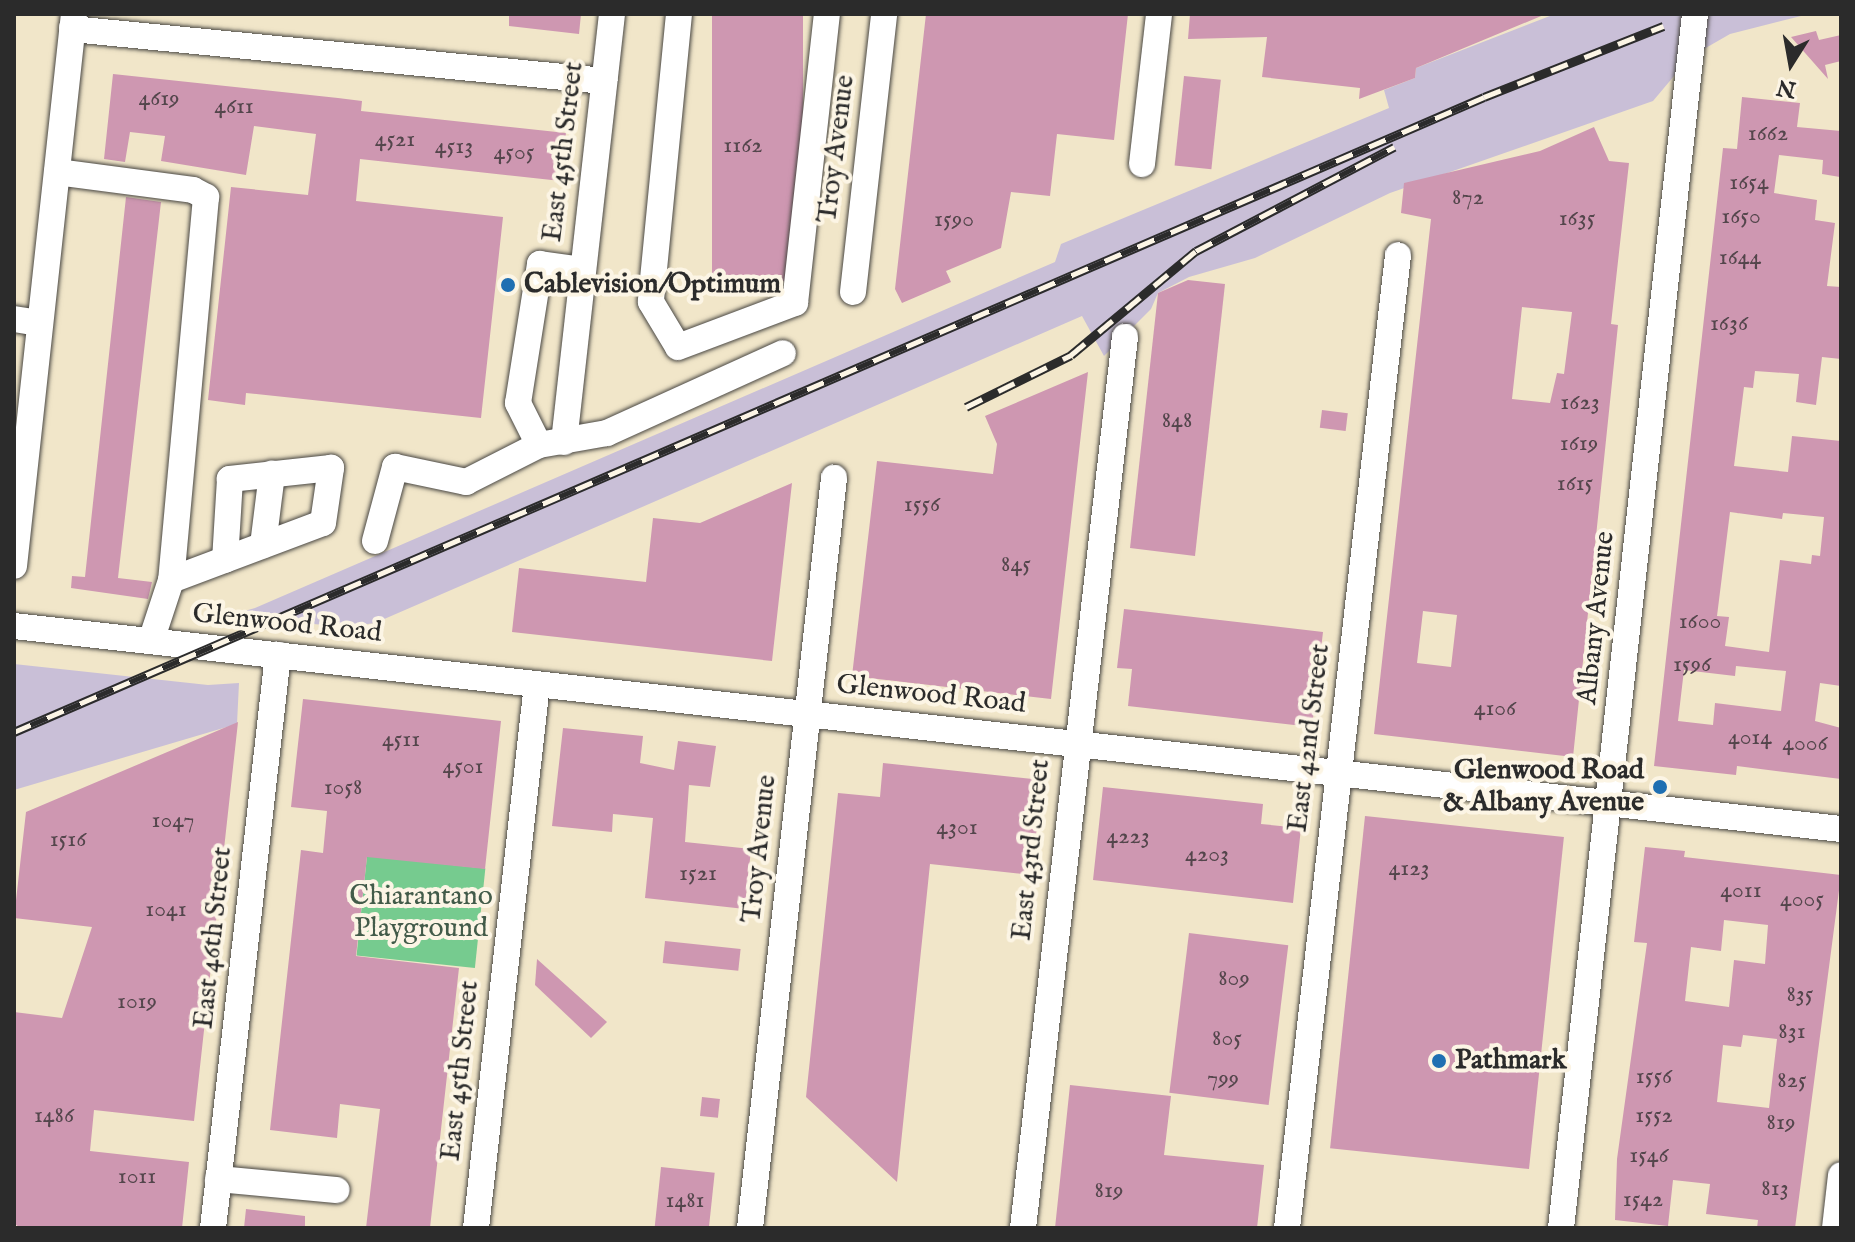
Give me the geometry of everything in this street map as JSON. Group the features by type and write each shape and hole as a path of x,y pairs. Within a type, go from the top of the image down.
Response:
{"street":[{"name":"East 45th Street","path":"552,443 574,365 612,14"},
{"path":"679,14 651,302 678,347 795,303 827,14"},
{"name":"Troy Avenue","path":"853,292 884,14"},
{"path":"1142,164 1159,14"},
{"name":"Albany Avenue","path":"1561,1228 1695,14"},
{"path":"14,566 73,21 604,81"},
{"path":"57,172 193,190 206,197 171,580 151,641"},
{"name":"East 42nd Street","path":"1287,1228 1398,255"},
{"path":"552,443 518,403 540,264 582,270"},
{"path":"14,319 40,323"},
{"name":"East 43rd Street","path":"1023,1228 1125,337"},
{"path":"375,541 395,467 466,482 552,443 607,433 783,353"},
{"path":"171,580 225,560 263,545 323,523 331,468 230,479 225,560"},
{"path":"263,545 272,474"},
{"name":"Troy Avenue","path":"750,1228 834,478"},
{"name":"Glenwood Road","path":"14,626 1841,829"},
{"name":"East 46th Street","path":"213,1228 278,655"},
{"name":"East 45th Street","path":"476,1228 537,684"},
{"path":"1835,1228 1841,1175"},
{"path":"218,1179 336,1190"}],"shaded area":[{"path":"1555,14 1809,14 1730,34 1690,57 1653,101 1390,193 1255,258 1189,277 1158,293 1151,309 1104,356 1082,316 375,623 346,627 227,616 255,608 1055,262 1061,244 1389,108 1384,90 1415,78 1416,68"},
{"path":"14,664 208,685 239,683 237,724 14,790"}],"green space":[{"name":"Chiarantano Playground","path":"367,856 485,868 475,968 357,955"}],"building":[{"path":"509,14 581,14 579,34 509,26"},
{"path":"712,14 803,14 803,281 712,281"},
{"path":"926,14 1128,14 1114,140 1057,134 1050,196 1011,192 1001,248 946,271 951,282 902,303 895,289"},
{"path":"1190,14 1546,14 1416,68 1415,78 1359,99 1360,88 1262,77 1267,37 1188,39"},
{"path":"1816,31 1819,40 1841,35 1841,61 1825,65 1828,79 1791,37"},
{"path":"113,74 362,101 361,111 566,133 561,181 360,159 356,201 503,217 481,418 246,393 245,405 208,400 231,187 308,195 316,134 254,126 246,175 161,161 165,136 130,132 125,162 104,159"},
{"path":"1184,76 1221,80 1211,169 1175,166"},
{"path":"1742,97 1800,103 1797,127 1841,131 1840,177 1822,174 1823,160 1779,155 1774,193 1817,200 1815,220 1835,223 1827,286 1841,287 1841,359 1822,357 1816,405 1796,402 1799,374 1755,371 1753,388 1744,387 1734,466 1788,472 1792,436 1841,441 1841,686 1820,683 1815,721 1841,728 1841,779 1737,766 1736,775 1654,766 1723,148 1737,149","holes":["1730,512 1782,519 1783,513 1824,517 1820,556 1812,555 1811,564 1780,560 1769,652 1725,646 1729,617 1717,616","1736,666 1786,671 1781,711 1715,703 1713,725 1678,721 1684,670 1735,676"]},
{"path":"1594,127 1609,161 1629,163 1611,324 1618,325 1573,757 1374,734 1431,219 1401,213 1404,183 1540,151","holes":["1522,307 1572,312 1564,374 1557,373 1550,403 1512,399","1423,611 1457,615 1451,667 1417,663"]},
{"path":"126,197 161,202 118,578 152,582 148,599 71,588 72,576 85,577"},
{"path":"1188,280 1225,284 1195,556 1130,548 1158,293"},
{"path":"1088,372 1051,699 852,676 877,461 993,474 997,444 985,416"},
{"path":"1322,410 1348,413 1346,431 1320,428"},
{"path":"792,483 772,661 512,632 519,568 646,582 653,518 700,523"},
{"path":"1124,609 1323,632 1312,727 1128,706 1132,669 1117,668"},
{"path":"303,699 501,721 485,869 367,857 356,956 459,968 430,1228 366,1228 380,1109 340,1104 337,1138 270,1130 301,850 323,853 327,811 291,807"},
{"path":"238,722 194,1121 94,1110 90,1151 189,1162 182,1228 20,1228 14,1223 14,1012 62,1018 92,927 14,918 26,812"},
{"path":"563,728 643,736 640,763 674,770 678,741 716,746 710,787 689,785 685,842 751,849 745,909 645,898 653,818 613,814 612,832 552,826"},
{"path":"883,763 1042,780 1032,875 930,864 897,1182 806,1097 838,793 880,797"},
{"path":"1103,787 1263,804 1261,824 1301,828 1293,903 1093,880"},
{"path":"1365,816 1564,837 1529,1169 1330,1148"},
{"path":"1645,847 1685,851 1684,857 1841,875 1795,1228 1757,1228 1758,1220 1706,1214 1710,1184 1673,1180 1668,1226 1615,1220 1617,1159 1647,943 1634,942","holes":["1724,920 1768,925 1765,964 1734,960 1729,1007 1685,1001 1691,947 1721,951","1743,1035 1777,1039 1769,1108 1717,1102 1723,1045 1741,1047"]},
{"path":"1189,933 1288,945 1269,1105 1169,1093"},
{"path":"665,941 741,949 738,971 663,963"},
{"path":"537,959 607,1022 591,1038 535,985"},
{"path":"1070,1085 1171,1096 1164,1155 1264,1165 1257,1228 1055,1228"},
{"path":"702,1097 720,1099 718,1118 700,1116"},
{"path":"661,1167 715,1173 709,1228 655,1228"},
{"path":"246,1209 305,1216 305,1228 244,1228"}],"railway":[{"path":"14,732 1484,97 1663,26"},
{"path":"966,407 1071,355 1196,251 1394,147"}],"place":[{"name":"Cablevision/Optimum","path":"508,285"},
{"name":"Glenwood Road & Albany Avenue","path":"1660,787"},
{"name":"Pathmark","path":"1439,1061"}]}
